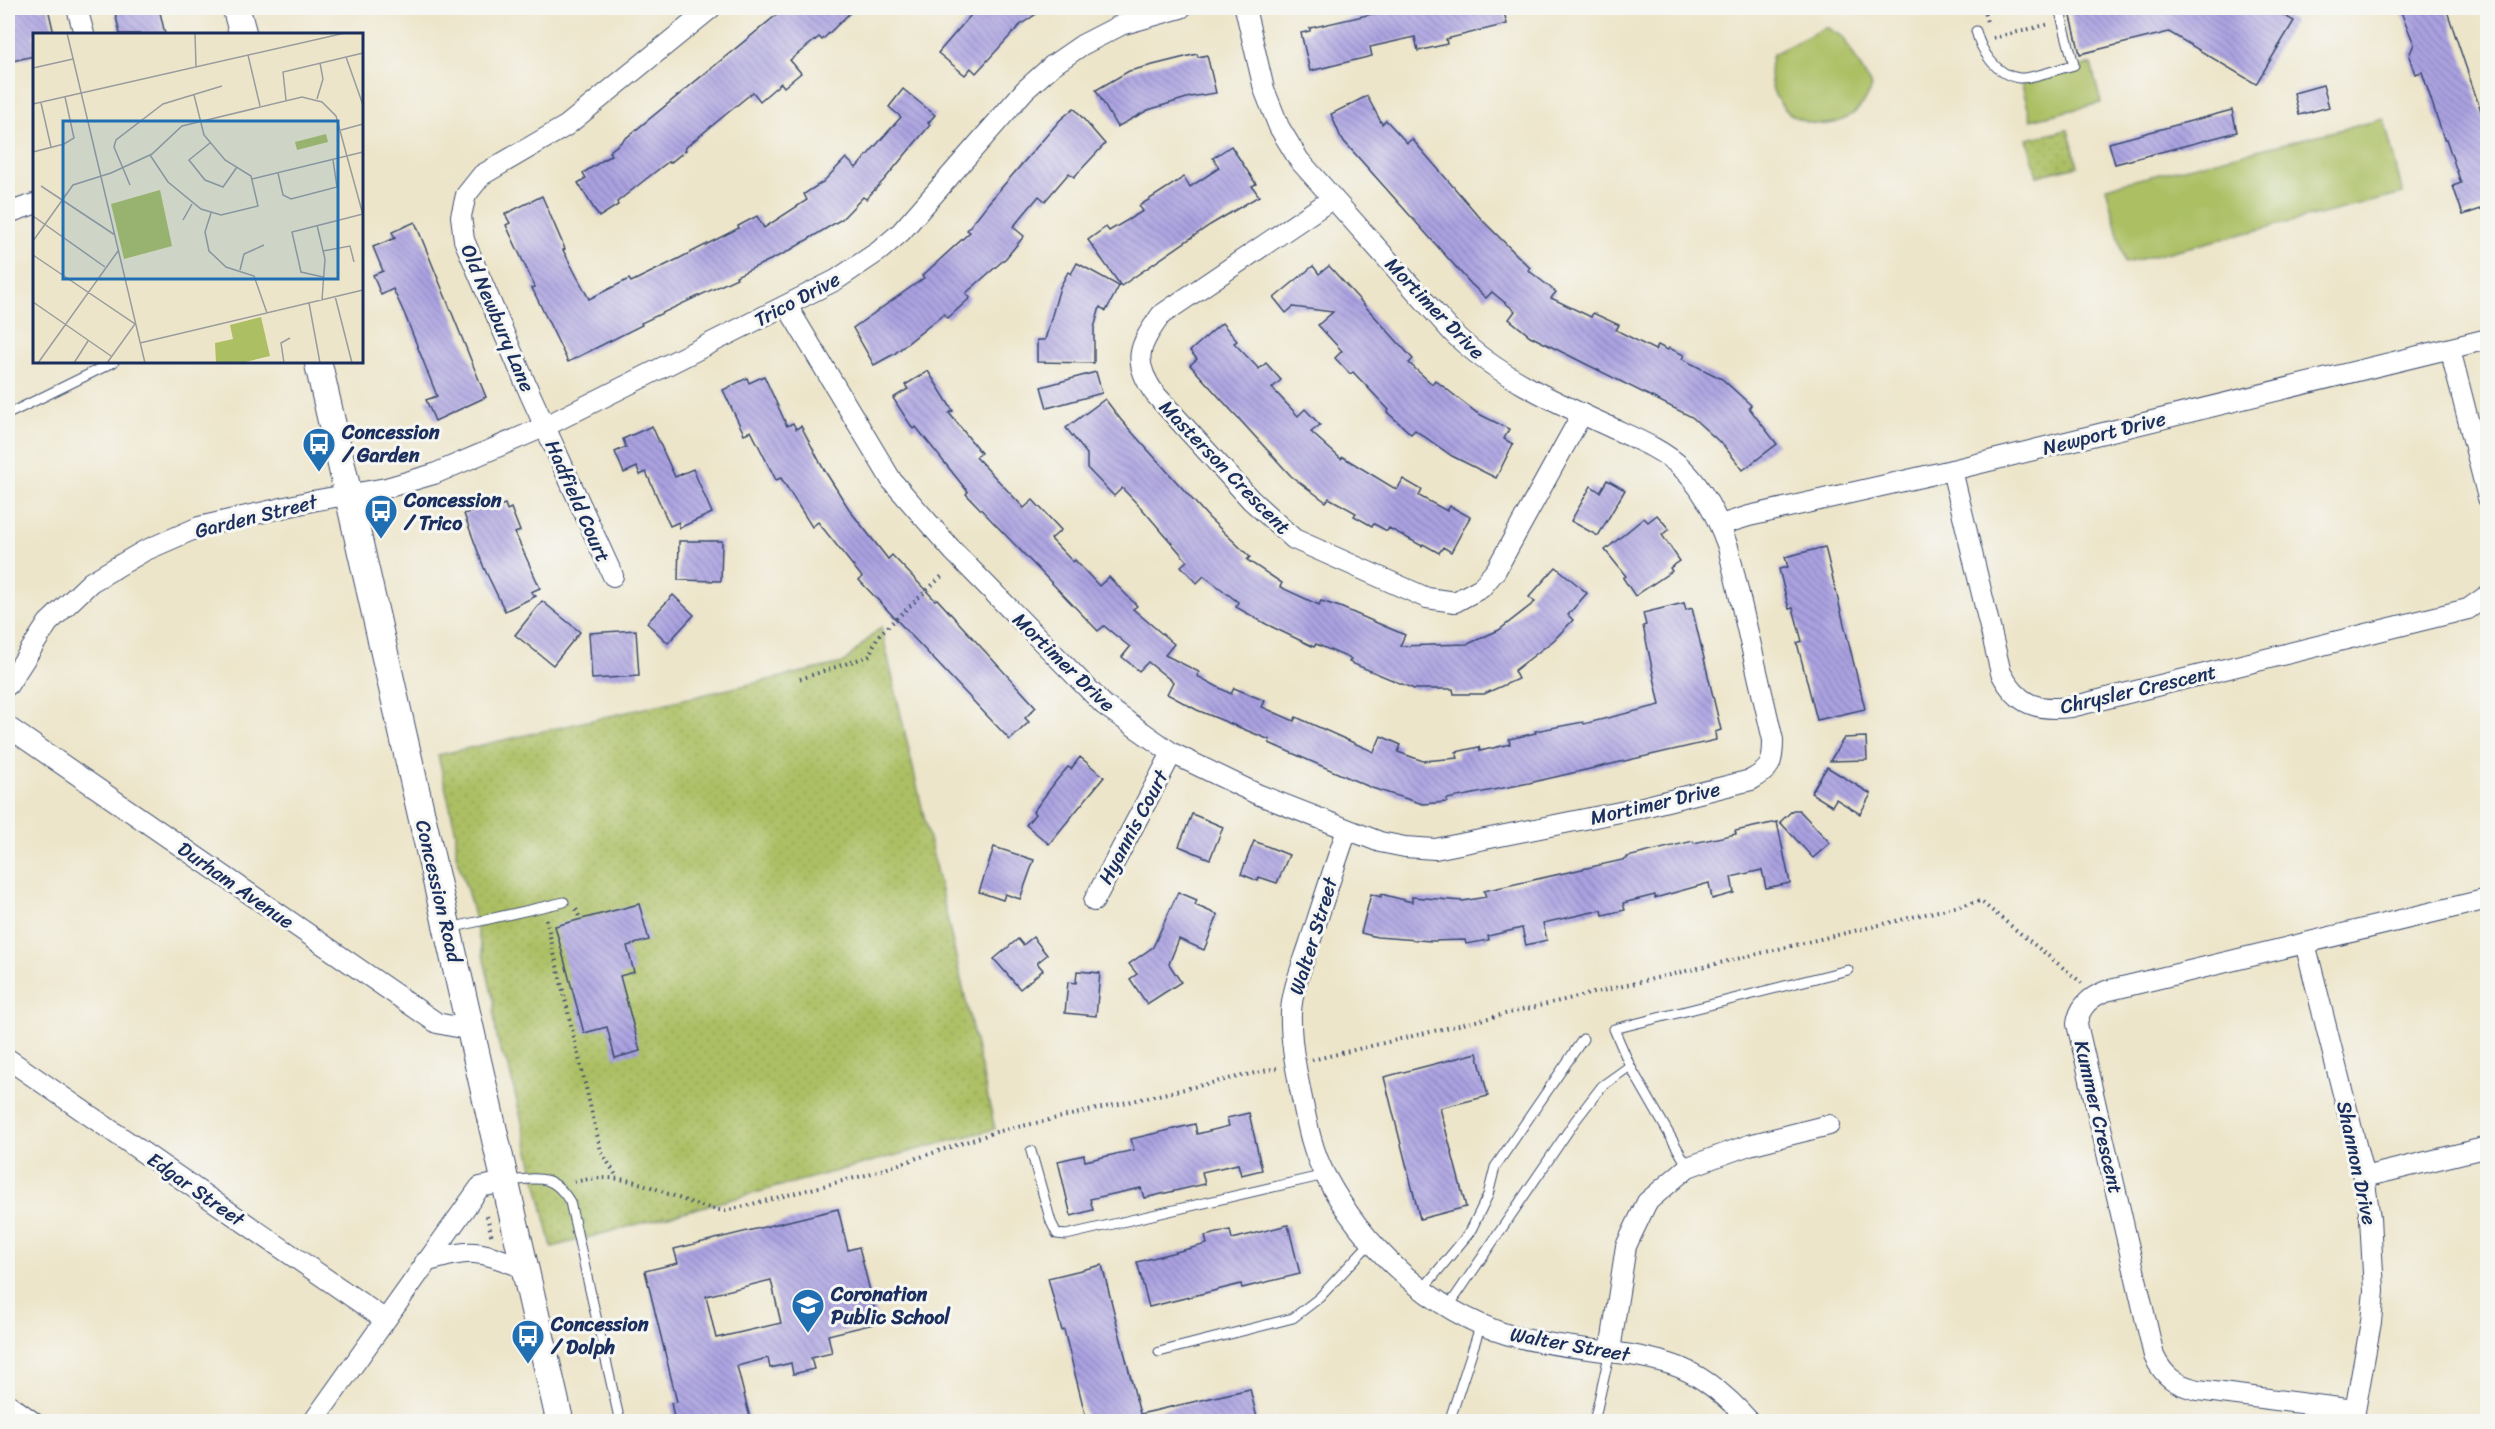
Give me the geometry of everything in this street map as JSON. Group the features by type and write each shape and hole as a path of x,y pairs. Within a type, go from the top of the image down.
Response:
{"main road":[{"path":"236,8 243,33"},
{"name":"Concession Road","path":"318,363 560,1422"}],"street":[{"path":"77,8 84,33"},
{"name":"Old Newbury Lane","path":"544,427 464,240 461,216 466,195 482,175 566,126 711,8"},
{"name":"Trico Drive","path":"349,495 386,488 434,474 544,427 836,280 879,251 901,232 1025,90 1053,65 1082,45 1121,25 1181,8"},
{"name":"Mortimer Drive","path":"787,306 892,481 953,551 1104,705 1172,753 1257,794 1347,830 1405,847 1435,849 1635,809 1751,780 1766,772 1773,757 1773,740 1728,547 1720,525 1705,497 1682,468 1652,447 1503,373 1473,352 1299,160 1279,127 1264,89 1245,8"},
{"name":"Masterson Crescent","path":"1332,199 1161,315 1143,340 1141,355 1142,375 1155,394 1251,500 1294,539 1427,598 1455,602 1481,588 1496,570 1582,414"},
{"path":"8,210 33,204"},
{"name":"Newport Drive","path":"1720,525 1749,516 1952,470 2487,339"},
{"path":"2450,349 2487,498"},
{"name":"Hadfield Court","path":"544,427 613,576"},
{"name":"Chrysler Crescent","path":"1952,470 2001,674 2020,699 2035,707 2052,709 2071,707 2105,699 2468,609 2487,595"},
{"name":"Garden Street","path":"8,685 48,623 91,582 144,551 199,527 349,495"},
{"name":"Durham Avenue","path":"8,728 437,1023 471,1030"},
{"name":"Hyannis Court","path":"1094,902 1172,753"},
{"name":"Walter Street","path":"1347,830 1303,963 1291,1010 1295,1064 1307,1122 1325,1174 1350,1214 1396,1269 1422,1290 1481,1324 1540,1343 1610,1351 1672,1364 1706,1382 1735,1405 1750,1422"},
{"path":"2095,995 2487,899"},
{"name":"Shannon Drive","path":"2305,943 2364,1177 2374,1255 2371,1322 2354,1416"},
{"name":"Kummer Crescent","path":"2095,995 2083,1008 2078,1024 2154,1356 2159,1367 2169,1379 2182,1386 2354,1416"},
{"name":"Edgar Street","path":"8,1059 384,1319"},
{"path":"1610,1351 1626,1246 1647,1202 1688,1167 1749,1145 1829,1125"},
{"path":"2364,1177 2487,1147"},
{"path":"313,1422 480,1186 505,1182"},
{"path":"425,1262 462,1252 483,1252 524,1268"},
{"path":"8,1404 33,1422"}],"lane":[{"path":"1976,32 1990,60 2008,74 2020,78 2074,65 2060,8"},
{"path":"8,414 112,363"},
{"path":"448,929 565,907"},
{"path":"1688,1167 1630,1066 1614,1029 1848,970"},
{"path":"1422,1290 1470,1232 1488,1194 1496,1167 1583,1039"},
{"path":"1449,1306 1575,1121 1602,1086 1630,1066"},
{"path":"1031,1151 1051,1222 1057,1234 1066,1235 1325,1174"},
{"path":"505,1182 546,1179 561,1187 570,1202 620,1422"},
{"path":"1159,1352 1293,1318 1319,1298 1372,1241"},
{"path":"1449,1422 1481,1324"},
{"path":"1594,1422 1610,1351"}],"path":[{"path":"1983,8 1991,38 2050,24 2048,16"},
{"path":"800,679 869,656 878,636 943,575"},
{"path":"1306,1062 1980,901 2076,976 2095,995"},
{"path":"565,907 577,909 580,919"},
{"path":"556,914 545,917 552,948 602,1151 617,1178"},
{"path":"574,1182 617,1178 663,1190 704,1208 725,1211 866,1174 996,1132 1280,1068"},
{"path":"485,1206 493,1247"}],"green space":[{"path":"1826,27 1843,37 1872,87 1859,108 1843,120 1824,124 1805,122 1789,112 1776,98 1770,78 1773,54"},
{"path":"2091,64 2101,103 2031,120 2021,81"},
{"path":"2384,119 2403,194 2125,263 2106,187"},
{"path":"2068,130 2078,166 2037,176 2027,139"},
{"path":"881,627 995,1129 552,1247 508,1064 498,1043 494,1002 470,900 456,855 456,833 438,755 843,663"}],"building":[{"path":"8,8 48,8 54,33 33,33 33,56 8,62"},
{"path":"114,8 159,8 165,33 120,33"},
{"path":"785,8 855,8 822,40 819,37 790,60 801,73 784,87 781,83 760,101 753,92 670,163 668,162 617,202 618,205 599,217 578,183 586,178 583,173 611,155 609,152"},
{"path":"977,8 1045,8 1020,25 976,73 971,68 965,75 938,53"},
{"path":"1398,8 1503,8 1507,24 1446,39 1447,44 1418,51 1415,37 1370,47 1372,56 1310,71 1301,33 1310,31 1310,28"},
{"path":"2069,8 2271,8 2294,21 2256,84 2169,32 2080,54"},
{"path":"2411,8 2446,8 2487,129 2487,207 2463,215 2453,186 2461,183 2422,72 2415,74 2409,56 2414,44 2401,12"},
{"path":"1197,54 1198,57 1207,55 1216,93 1190,97 1148,110 1117,127 1096,90 1129,71"},
{"path":"2323,85 2329,107 2299,115 2294,93"},
{"path":"903,89 935,115 928,123 930,125 884,180 866,199 863,197 842,219 787,252 641,323 642,325 568,362 532,288 535,287 506,225 510,223 505,214 542,196 565,249 563,250 589,299 629,279 631,282 672,262 739,228 738,226 757,216 764,228 807,200 804,194 823,182 846,158 856,168 901,117 889,107"},
{"path":"1367,96 1382,124 1386,120 1407,143 1412,139 1483,221 1530,268 1528,270 1556,292 1551,298 1591,317 1593,313 1619,325 1616,330 1655,350 1658,345 1684,355 1682,359 1722,379 1751,405 1749,408 1777,444 1743,470 1724,446 1692,417 1530,336 1509,319 1515,311 1492,292 1486,298 1471,284 1341,138 1331,114"},
{"path":"1074,108 1105,144 1074,177 1069,173 1045,201 1039,196 1013,227 1024,236 1006,258 966,293 970,298 948,318 944,314 894,354 874,365 853,328 924,278 922,276 970,232 967,230 990,201 1060,120"},
{"path":"2232,110 2237,132 2115,164 2109,143"},
{"path":"1231,146 1256,184 1252,186 1259,196 1210,225 1121,286 1088,240 1106,227 1109,231 1143,211 1139,206 1184,177 1190,187 1219,168 1213,158"},
{"path":"415,222 486,397 435,421 426,400 437,396 405,315 393,289 381,295 373,275 383,271 373,247 395,238 392,232"},
{"path":"1077,263 1119,286 1106,311 1100,307 1094,328 1094,363 1037,362 1037,340 1045,340 1060,287 1068,272 1071,274"},
{"path":"1313,266 1319,274 1329,266 1413,359 1409,363 1432,384 1435,380 1477,413 1509,429 1504,439 1513,444 1496,478 1452,456 1415,430 1411,434 1387,412 1389,410 1353,372 1350,374 1335,358 1342,351 1318,325 1333,312 1293,307 1286,313 1274,298"},
{"path":"1222,323 1237,341 1234,343 1259,369 1266,363 1281,380 1272,388 1298,416 1305,409 1320,425 1311,432 1341,459 1343,457 1397,490 1403,479 1422,490 1419,496 1447,511 1450,506 1470,517 1451,552 1443,547 1439,553 1389,528 1387,531 1374,524 1372,526 1354,516 1356,513 1329,498 1326,502 1291,476 1190,365 1197,359 1190,351"},
{"path":"928,371 953,411 949,413 981,453 976,457 1024,508 1033,500 1061,530 1051,539 1099,586 1109,577 1137,606 1133,609 1174,644 1165,655 1199,672 1197,676 1231,694 1234,688 1265,701 1262,707 1294,721 1296,717 1374,752 1381,736 1401,745 1398,752 1423,761 1458,758 1456,752 1479,747 1480,751 1510,744 1509,739 1536,733 1535,731 1583,722 1584,724 1660,705 1643,626 1646,625 1643,613 1684,603 1686,610 1692,608 1721,730 1715,732 1716,740 1529,783 1447,799 1447,802 1423,804 1372,788 1269,743 1270,740 1197,710 1167,694 1173,682 1148,662 1139,671 1122,657 1130,647 1104,626 1098,631 966,494 968,492 916,427 913,429 893,398 908,389 905,385"},
{"path":"1096,372 1102,393 1047,408 1041,387"},
{"path":"764,376 787,426 793,423 796,429 801,426 823,468 851,512 888,559 892,555 935,600 937,599 1036,707 1025,718 1029,722 1010,740 859,580 862,577 818,522 812,527 781,478 776,480 751,431 744,434 723,390 747,378 749,383"},
{"path":"1105,399 1209,518 1250,557 1247,560 1282,583 1280,587 1319,605 1321,601 1340,607 1405,635 1400,646 1468,644 1499,630 1535,602 1529,597 1556,567 1587,593 1568,615 1573,620 1554,640 1514,671 1518,679 1484,694 1454,694 1453,689 1414,689 1349,662 1351,659 1316,644 1314,647 1266,624 1236,607 1238,602 1204,576 1197,583 1181,566 1187,561 1122,488 1114,496 1087,468 1087,454 1066,428"},
{"path":"652,426 675,477 693,469 712,513 679,528 679,522 670,526 646,472 640,475 637,467 624,473 615,452 626,447 623,439"},
{"path":"1607,480 1625,490 1598,536 1571,521 1591,486 1600,492"},
{"path":"491,504 493,508 505,504 507,510 511,508 520,531 515,533 540,588 531,592 536,596 505,611 484,568 464,514"},
{"path":"1657,515 1669,529 1662,535 1680,561 1670,568 1672,571 1635,596 1623,578 1626,576 1605,550 1644,518 1648,522"},
{"path":"679,541 722,541 721,581 678,580"},
{"path":"1825,547 1865,709 1817,720 1797,643 1802,641 1793,608 1789,609 1779,569 1788,567 1785,557"},
{"path":"673,595 694,615 668,643 647,623"},
{"path":"542,601 580,632 553,665 515,635"},
{"path":"636,630 639,676 592,679 589,633"},
{"path":"1866,737 1867,760 1830,761 1844,738"},
{"path":"1080,757 1104,777 1049,844 1026,825 1056,781 1068,767 1071,769"},
{"path":"1827,767 1871,794 1860,814 1836,799 1832,806 1811,793"},
{"path":"1793,810 1799,810 1830,843 1813,858 1780,822"},
{"path":"1192,814 1223,827 1210,859 1179,846"},
{"path":"1777,822 1790,883 1766,888 1762,870 1731,877 1734,893 1712,899 1709,883 1655,898 1655,895 1623,903 1625,910 1603,915 1602,910 1543,923 1547,940 1526,945 1522,928 1488,936 1489,940 1466,944 1465,940 1431,941 1377,937 1361,933 1371,894 1381,897 1381,894 1412,902 1412,897 1463,901 1486,897 1484,891 1627,859 1627,857 1693,841 1694,843 1736,834 1735,831"},
{"path":"1254,841 1289,855 1277,883 1259,877 1258,881 1241,874"},
{"path":"994,847 1034,860 1020,899 1005,894 1003,900 979,892"},
{"path":"1178,892 1197,900 1195,905 1218,915 1204,950 1179,939 1169,964 1181,982 1147,1004 1130,979 1137,974 1129,964 1153,947"},
{"path":"639,904 649,940 627,946 634,972 620,976 640,1051 615,1058 607,1027 584,1033 555,926"},
{"path":"1033,937 1047,955 1037,963 1043,970 1020,989 994,959 1018,939 1023,945"},
{"path":"1077,971 1100,973 1096,1016 1065,1013 1068,982 1076,983"},
{"path":"1477,1053 1488,1096 1440,1108 1466,1207 1420,1219 1384,1077"},
{"path":"1249,1113 1262,1170 1241,1175 1238,1164 1202,1172 1205,1184 1144,1198 1141,1188 1090,1199 1093,1210 1071,1216 1058,1161 1084,1155 1085,1161 1134,1150 1131,1139 1195,1124 1197,1134 1229,1126 1227,1118"},
{"path":"838,1209 848,1250 859,1247 878,1323 828,1335 832,1353 811,1358 814,1369 793,1374 791,1363 770,1368 768,1358 737,1366 751,1422 675,1422 671,1403 677,1402 645,1271 678,1263 674,1249","holes":["771,1280 781,1323 716,1338 706,1296"]},
{"path":"1288,1225 1300,1274 1242,1288 1241,1284 1149,1307 1137,1262 1207,1244 1205,1236 1230,1230 1232,1239"},
{"path":"1102,1265 1140,1414 1250,1389 1258,1422 1087,1422 1064,1330 1062,1331 1048,1278"}],"place":[{"name":"Concession / Garden","path":"319,473"},
{"name":"Concession / Trico","path":"381,540"},
{"name":"Coronation Public School","path":"808,1334"},
{"name":"Concession / Dolph","path":"528,1365"}]}
